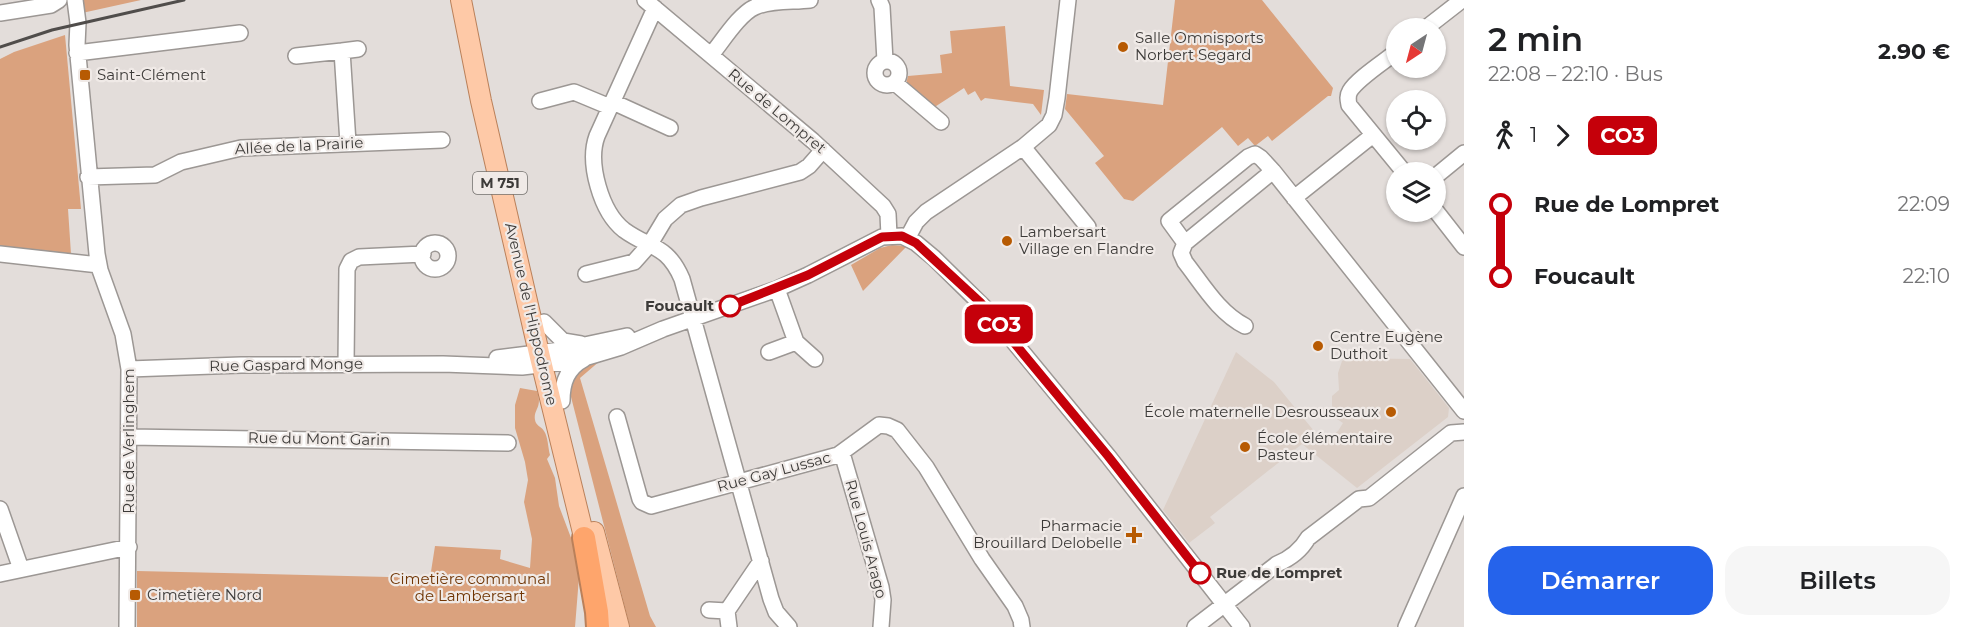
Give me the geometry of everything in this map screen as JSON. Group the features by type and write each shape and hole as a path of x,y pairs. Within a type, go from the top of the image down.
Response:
{"highway":[{"path":"584,538 598,627"}],"main road":[{"name":"Avenue de l'Hippodrome","path":"461,0 471,58 557,403 619,627"},
{"name":"Avenue de l'Hippodrome","path":"473,0 485,68 544,322 546,358"},
{"name":"Avenue de l'Hippodrome","path":"557,403 584,538 607,627"}],"street":[{"path":"711,55 752,8 810,0"},
{"path":"879,0 882,7 885,61 876,67 876,78 885,85 895,83 941,122"},
{"path":"1068,0 1054,115 1046,129 926,212 916,222 908,237 934,258 991,314 1108,456 1242,627"},
{"path":"1439,18 1462,0"},
{"path":"0,13 55,2 58,6 70,4"},
{"name":"Rue de Verlinghem","path":"70,4 77,49 88,177 99,265 123,334 129,369 127,627"},
{"path":"650,4 594,147 593,160 599,189 610,213 619,225 668,255 676,267 693,318 774,606 780,618 789,627"},
{"name":"Rue de Lompret","path":"650,4 823,150 886,210 889,236"},
{"path":"77,49 240,33"},
{"path":"296,56 350,50 348,143"},
{"path":"1386,60 1354,86 1349,94 1349,105 1396,162"},
{"path":"540,101 574,92 670,128"},
{"path":"1294,198 1373,135"},
{"name":"Allée de la Prairie","path":"88,177 155,175 181,162 241,148 442,140"},
{"path":"1023,147 1088,227"},
{"path":"586,274 634,262 650,244 665,219 681,206 701,198 800,172 809,166 823,150"},
{"path":"1446,168 1464,153"},
{"path":"1185,243 1168,221 1248,156 1255,154 1259,156 1464,411"},
{"path":"1245,326 1226,313 1185,262 1181,253 1182,247 1273,171"},
{"path":"1445,222 1464,247"},
{"name":"Rue Gaspard Monge","path":"443,364 584,358 629,344 663,329 777,289 889,236 908,237"},
{"path":"0,254 99,265"},
{"path":"346,364 347,269 351,261 359,257 423,254"},
{"path":"777,289 796,342 815,359"},
{"path":"544,322 563,341 573,344 598,342"},
{"name":"Rue Gaspard Monge","path":"129,369 346,364 512,367 598,342 663,329"},
{"path":"769,352 796,342"},
{"path":"512,367 536,380 557,403 567,375 575,364 584,358"},
{"name":"Rue Gay Lussac","path":"617,417 640,499 646,504 656,505 842,453 879,425 897,430 930,472 982,559 1016,606 1022,627"},
{"path":"1195,627 1277,564 1285,561 1304,546 1308,538 1359,499 1369,498 1451,433 1464,432"},
{"name":"Rue du Mont Garin","path":"129,437 508,443"},
{"name":"Rue Louis Arago","path":"842,453 881,587 883,600 881,627"},
{"path":"1406,627 1464,496"},
{"path":"0,509 21,569"},
{"path":"0,574 129,547"},
{"path":"729,627 727,611 761,561"},
{"path":"710,610 727,611"}],"shaded area":[{"name":"École élémentaire Pasteur","path":"1236,352 1274,382 1323,442 1338,431 1343,423 1337,419 1332,407 1332,396 1339,390 1338,373 1342,361 1348,358 1410,359 1449,408 1448,417 1357,488 1302,444 1210,517 1215,523 1189,543 1163,510"}],"green space":[{"path":"81,0 141,0 82,13"},
{"path":"1175,0 1262,0 1333,88 1331,96 1328,96 1272,141 1268,136 1255,146 1248,138 1238,146 1222,127 1133,201 1124,199 1095,163 1104,156 1065,109 1067,94 1163,105"},
{"path":"1005,26 1010,86 1044,90 1041,115 1033,104 985,98 981,101 975,91 968,95 964,88 930,110 906,84 908,76 942,73 940,55 952,53 950,31"},
{"path":"65,35 81,209 68,209 71,254 0,249 0,59"},
{"path":"892,245 907,246 863,291 851,265 880,248"},
{"path":"601,360 580,378 650,616 656,627 630,627 570,393 572,380 579,370"},
{"name":"Cimetière communal de Lambersart","path":"520,388 537,391 539,401 535,413 536,424 546,436 550,455 547,459 555,478 559,506 579,559 575,627 137,627 137,571 430,578 435,546 501,550 500,559 530,568 532,539 524,502 528,480 515,428 515,405"}],"railway":[{"path":"0,47 52,30 184,0"}],"bus line":[{"name":"CO3","path":"730,306 808,275 882,237 896,235 908,237 934,258 991,314 1108,456 1200,573"}],"place":[{"name":"Salle Omnisports Norbert Segard","path":"1123,47"},
{"name":"Saint-Clément","path":"85,75"},
{"name":"Lambersart Village en Flandre","path":"1007,241"},
{"name":"Foucault","path":"730,306"},
{"name":"Centre Eugène Duthoit","path":"1318,346"},
{"name":"École maternelle Desrousseaux","path":"1391,412"},
{"name":"École élémentaire Pasteur","path":"1245,447"},
{"name":"Pharmacie Brouillard Delobelle","path":"1134,535"},
{"name":"Rue de Lompret","path":"1200,573"},
{"name":"Cimetière Nord","path":"135,595"}]}
